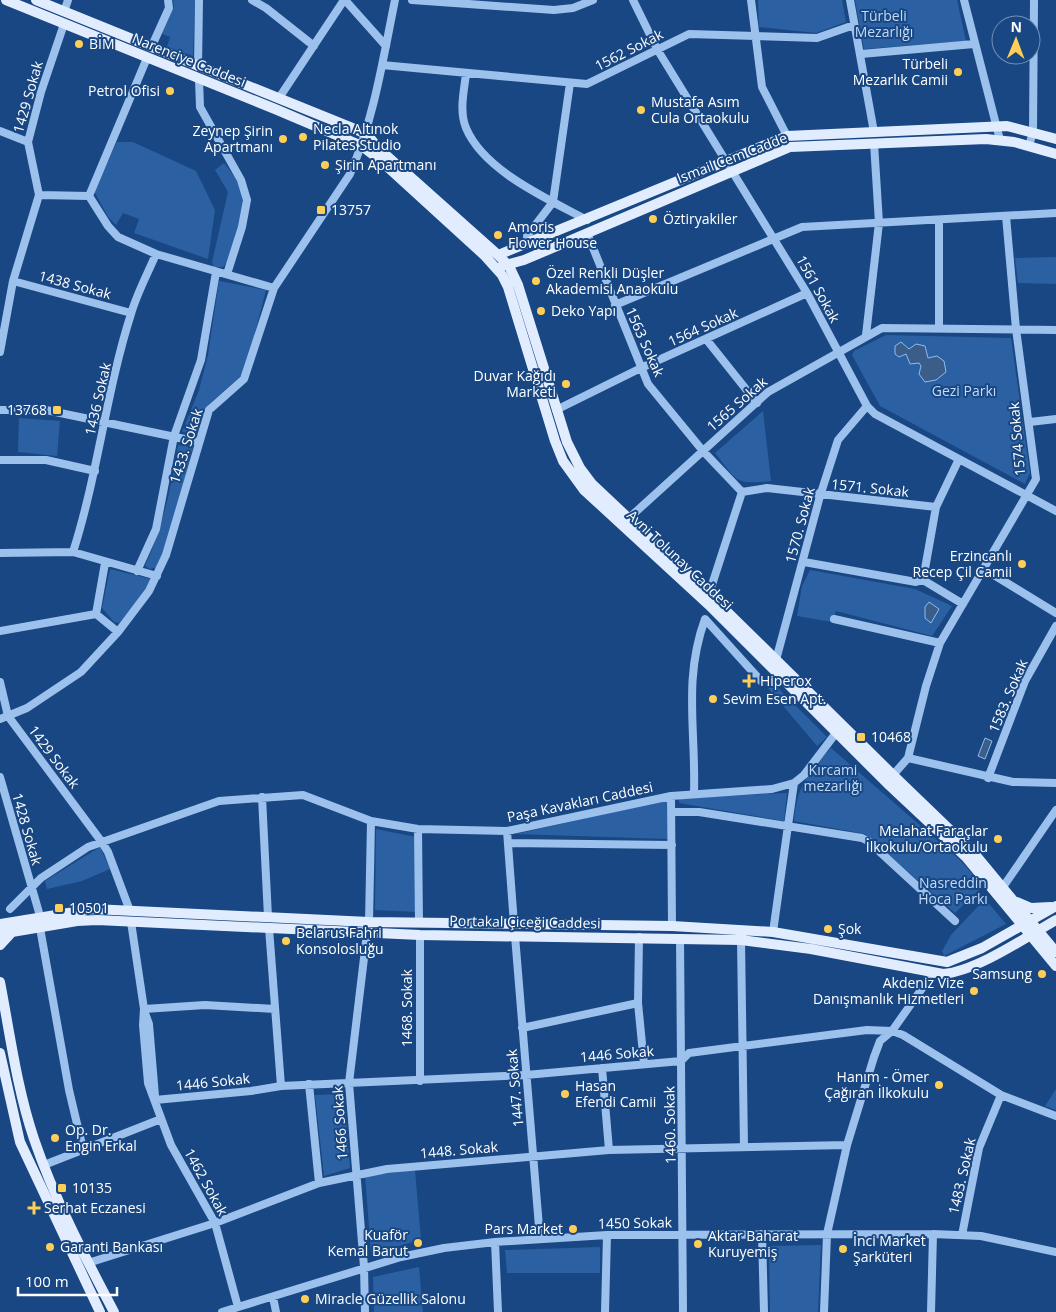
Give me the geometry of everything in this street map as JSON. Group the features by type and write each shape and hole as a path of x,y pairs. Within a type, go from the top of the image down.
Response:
{"main road":[{"name":"Narenciye Caddesi","path":"6,0 362,146"},
{"name":"Narenciye Caddesi","path":"36,0 367,134"},
{"name":"Ismail Cem Cadde","path":"495,259 724,160 787,136 998,126 1034,132 1056,139"},
{"name":"Avni Tolunay Caddesi","path":"367,134 378,148 495,259 508,287 555,441 563,461 584,490 708,605 836,733 966,857 1026,922 1056,966"},
{"name":"Ismail Cem Cadde","path":"509,266 790,147 1000,140 1056,154"},
{"name":"Avni Tolunay Caddesi","path":"362,146 495,259"},
{"path":"495,259 500,266 509,266"},
{"path":"518,285 517,274 524,260"},
{"name":"Avni Tolunay Caddesi","path":"509,266 518,285 567,442 580,468 592,484 710,594 892,776 973,852 1014,900 1026,922"},
{"path":"1014,900 1031,908 1055,906"},
{"name":"Portakal Çiceği Caddesi","path":"5,934 77,921 269,928 368,927 419,923 672,926 773,932 947,962 982,948 1055,906"},
{"name":"Portakal Çiceği Caddesi","path":"2,922 93,909 268,917 368,927 420,935 741,940 812,949 933,973 959,972 1056,921"},
{"path":"1056,921 1051,933 1056,944"},
{"name":"Avni Tolunay Caddesi","path":"1034,932 1056,952"},
{"path":"0,945 5,934"},
{"path":"0,982 24,1103 34,1138 44,1165 88,1263 114,1312"},
{"path":"0,1053 20,1142 100,1312"}],"street":[{"path":"64,12 68,0"},
{"path":"151,48 169,8 168,0"},
{"path":"198,67 199,0"},
{"path":"252,0 266,8 314,46"},
{"path":"279,98 344,0 386,46"},
{"path":"362,146 367,134 395,0"},
{"path":"412,0 554,10 573,8 593,0"},
{"name":"1561 Sokak","path":"633,0 657,49 724,160 774,237 807,294 867,406 875,414 1056,511"},
{"path":"751,0 762,86 787,136"},
{"path":"850,0 874,132"},
{"path":"964,0 974,44 998,126 1000,140"},
{"path":"1029,146 1034,132 1034,0"},
{"name":"1429 Sokak","path":"0,352 13,281 39,195 28,142 41,92 64,24"},
{"name":"1562 Sokak","path":"382,65 587,84 689,34 816,38 854,25"},
{"path":"861,54 974,44"},
{"path":"89,196 147,58"},
{"path":"466,74 463,111 466,127 477,146 524,186 587,220"},
{"path":"199,79 200,107 241,180 247,200 242,228 227,274"},
{"path":"527,244 527,236 554,202 570,83"},
{"path":"0,131 28,142"},
{"path":"866,335 880,223 874,144"},
{"name":"1433. Sokak","path":"4,717 27,708 81,672 118,632 139,605 157,576 166,555 209,410 244,378 274,288 350,174 362,146"},
{"path":"39,195 89,196"},
{"path":"89,196 108,226 118,237 156,254 274,288"},
{"path":"615,305 774,237 802,227 1056,213"},
{"name":"1574 Sokak","path":"892,776 908,758 926,686 940,643 1036,478 1030,422 1016,329 1006,216"},
{"path":"939,220 939,328"},
{"name":"1563 Sokak","path":"587,233 648,384 703,451 742,492"},
{"name":"1436 Sokak","path":"73,552 89,503 105,421 131,313 156,254"},
{"path":"137,571 156,529 174,436 201,360 216,272"},
{"name":"1438 Sokak","path":"13,281 131,313"},
{"name":"1564 Sokak","path":"556,410 641,368 807,294"},
{"name":"1565 Sokak","path":"629,518 768,392 866,335 882,328 1056,330"},
{"path":"706,339 757,403"},
{"name":"1570. Sokak","path":"776,660 804,562 820,496 838,440 867,406"},
{"path":"0,410 46,410 199,442"},
{"path":"1030,422 1056,419"},
{"path":"922,580 936,507 959,459"},
{"path":"0,460 46,460 95,471"},
{"name":"1571. Sokak","path":"742,492 768,488 820,496 936,507"},
{"path":"710,594 742,492"},
{"path":"0,553 73,552 106,563 157,576"},
{"path":"804,562 916,582 922,580 964,604"},
{"path":"96,614 106,563"},
{"path":"984,569 1056,613"},
{"path":"0,631 96,614 118,632"},
{"path":"694,793 692,671 696,642 705,619 761,681"},
{"path":"834,620 940,643"},
{"name":"1583. Sokak","path":"988,778 1025,681 1056,626"},
{"name":"1429 Sokak","path":"0,682 4,717 101,841 111,860 130,911"},
{"path":"773,932 794,783 804,775 836,733"},
{"path":"908,758 988,778 1012,782 1056,783"},
{"name":"1428 Sokak","path":"0,777 30,887 40,916"},
{"name":"Paşa Kavakları Caddesi","path":"10,909 30,887 88,847 220,801 262,797 310,796 371,821 418,829 507,831 671,796 772,789 794,783"},
{"path":"671,796 672,926"},
{"path":"262,797 268,917"},
{"path":"1004,887 1056,810"},
{"path":"672,812 699,812 868,841 954,921"},
{"name":"1466 Sokak","path":"365,1312 364,1267 349,1082 368,927 371,821"},
{"path":"418,829 419,923"},
{"path":"507,831 514,924"},
{"path":"508,843 672,844"},
{"name":"1462 Sokak","path":"131,922 144,1010 150,1024 155,1100 171,1145 215,1223 238,1307"},
{"path":"40,928 69,1090 83,1150"},
{"path":"269,928 281,1086"},
{"name":"1468. Sokak","path":"420,935 420,1081"},
{"name":"1447. Sokak","path":"515,936 540,1239"},
{"path":"639,937 638,1003 644,1064"},
{"name":"1460. Sokak","path":"680,938 684,1235 683,1312"},
{"path":"741,940 744,1147"},
{"path":"824,1312 827,1234 847,1145 880,1041 892,1031 933,973"},
{"path":"522,1028 638,1003"},
{"path":"144,1010 205,1006 275,1009"},
{"name":"1446 Sokak","path":"155,1100 251,1091 281,1086 526,1075 681,1061 689,1053 742,1048 848,1032 892,1031 903,1035 1001,1096 1056,1116"},
{"path":"602,1068 610,1150"},
{"path":"309,1084 319,1183"},
{"name":"1483. Sokak","path":"962,1235 979,1148 1001,1096"},
{"path":"44,1165 161,1119"},
{"name":"1448. Sokak","path":"88,1263 215,1223 319,1183 387,1169 610,1150 847,1145"},
{"path":"762,1234 764,1312"},
{"path":"931,1312 933,1234"},
{"name":"1450 Sokak","path":"222,1312 273,1298 364,1267 418,1253 495,1242 607,1235 933,1234 981,1236 1056,1252"},
{"path":"607,1235 605,1312 615,1312"},
{"path":"495,1242 498,1312"},
{"path":"273,1298 276,1312"}],"green space":[{"path":"173,0 195,0 193,56 167,47 170,37 162,34 174,7"},
{"path":"758,0 842,0 846,22 816,33 759,27"},
{"name":"Türbeli Mezarlığı","path":"855,0 957,0 966,41 864,49"},
{"path":"117,142 133,142 196,171 215,210 208,259 134,233 139,219 123,213 116,225 108,217 94,191"},
{"path":"224,163 238,183 243,199 243,207 232,250 227,261 223,267 214,267 212,262 228,192 215,170"},
{"path":"1056,257 1056,284 1018,283 1015,258"},
{"path":"219,281 266,290 246,368 241,376 209,404 199,434 182,432 199,390 208,355"},
{"name":"Gezi Parkı","path":"886,335 1011,338 1030,473 1025,484 880,406 852,355 854,351"},
{"path":"763,411 771,481 749,482 737,479 715,453"},
{"path":"19,418 60,421 57,456 18,452"},
{"path":"178,445 193,447 163,560 158,567 150,569 145,566 157,537 166,507"},
{"path":"110,569 151,579 149,587 119,623 114,622 102,608"},
{"path":"810,570 915,589 952,606 932,636 836,611 832,622 797,616 802,586"},
{"path":"767,677 827,737 817,746 762,681"},
{"path":"831,748 961,861 983,886 955,913 865,834 794,821 795,809 805,781 816,764"},
{"path":"787,793 784,821 679,803 679,798"},
{"path":"667,800 667,839 516,834"},
{"path":"376,829 416,837 417,912 375,910"},
{"path":"100,847 110,869 82,881 47,889 45,881"},
{"path":"985,899 1006,924 944,956 942,951 951,935"},
{"path":"1056,1089 1056,1110 1045,1106"},
{"path":"344,1094 350,1168 324,1176 315,1095"},
{"path":"415,1170 421,1240 371,1253 365,1176"},
{"path":"821,1245 818,1312 770,1312 769,1246"},
{"path":"600,1247 600,1273 507,1273 505,1250"},
{"path":"419,1267 423,1312 374,1312 373,1277"}],"shaded area":[{"path":"901,342 909,349 916,344 925,346 928,358 937,356 944,361 946,372 936,380 925,382 919,374 921,366 919,363 910,364 906,354 899,357 895,354 895,346"},
{"path":"929,602 939,609 931,623 925,618 925,607"},
{"path":"985,738 992,741 985,759 978,756"}],"place":[{"name":"BİM","path":"79,44"},
{"name":"Türbeli Mezarlık Camii","path":"958,72"},
{"name":"Petrol Ofisi","path":"170,91"},
{"name":"Mustafa Asım Cula Ortaokulu","path":"641,110"},
{"name":"Necla Altınok Pilates Studio","path":"303,137"},
{"name":"Zeynep Şirin Apartmanı","path":"283,139"},
{"name":"Şirin Apartmanı","path":"325,165"},
{"name":"13757","path":"321,210"},
{"name":"Öztiryakiler","path":"653,219"},
{"name":"Amoris Flower House","path":"498,235"},
{"name":"Özel Renkli Düşler Akademisi Anaokulu","path":"536,281"},
{"name":"Deko Yapı","path":"541,311"},
{"name":"Duvar Kağıdı Marketi","path":"566,384"},
{"name":"13768","path":"57,410"},
{"name":"Erzincanlı Recep Çil Camii","path":"1022,564"},
{"name":"Hiperox","path":"749,681"},
{"name":"Sevim Esen Apt.","path":"713,699"},
{"name":"10468","path":"861,737"},
{"name":"Melahat Faraçlar İlkokulu/Ortaokulu","path":"998,839"},
{"name":"10501","path":"59,908"},
{"name":"Şok","path":"828,929"},
{"name":"Belarus Fahri Konsolosluğu","path":"286,941"},
{"name":"Samsung","path":"1042,974"},
{"name":"Akdeniz Vize Danışmanlık Hizmetleri","path":"974,991"},
{"name":"Hanım - Ömer Çağıran İlkokulu","path":"939,1085"},
{"name":"Hasan Efendi Camii","path":"565,1094"},
{"name":"Op. Dr. Engin Erkal","path":"55,1138"},
{"name":"10135","path":"62,1188"},
{"name":"Serhat Eczanesi","path":"34,1208"},
{"name":"Pars Market","path":"573,1229"},
{"name":"Kuaför Kemal Barut","path":"418,1243"},
{"name":"Aktar Baharat Kuruyemiş","path":"698,1244"},
{"name":"Garanti Bankası","path":"50,1247"},
{"name":"İnci Market Şarküteri","path":"843,1249"},
{"name":"Miracle Güzellik Salonu","path":"305,1299"}],"park label":[{"name":"Kırcami mezarlığı","path":"833,778"},
{"name":"Nasreddin Hoca Parkı","path":"953,892"}]}
